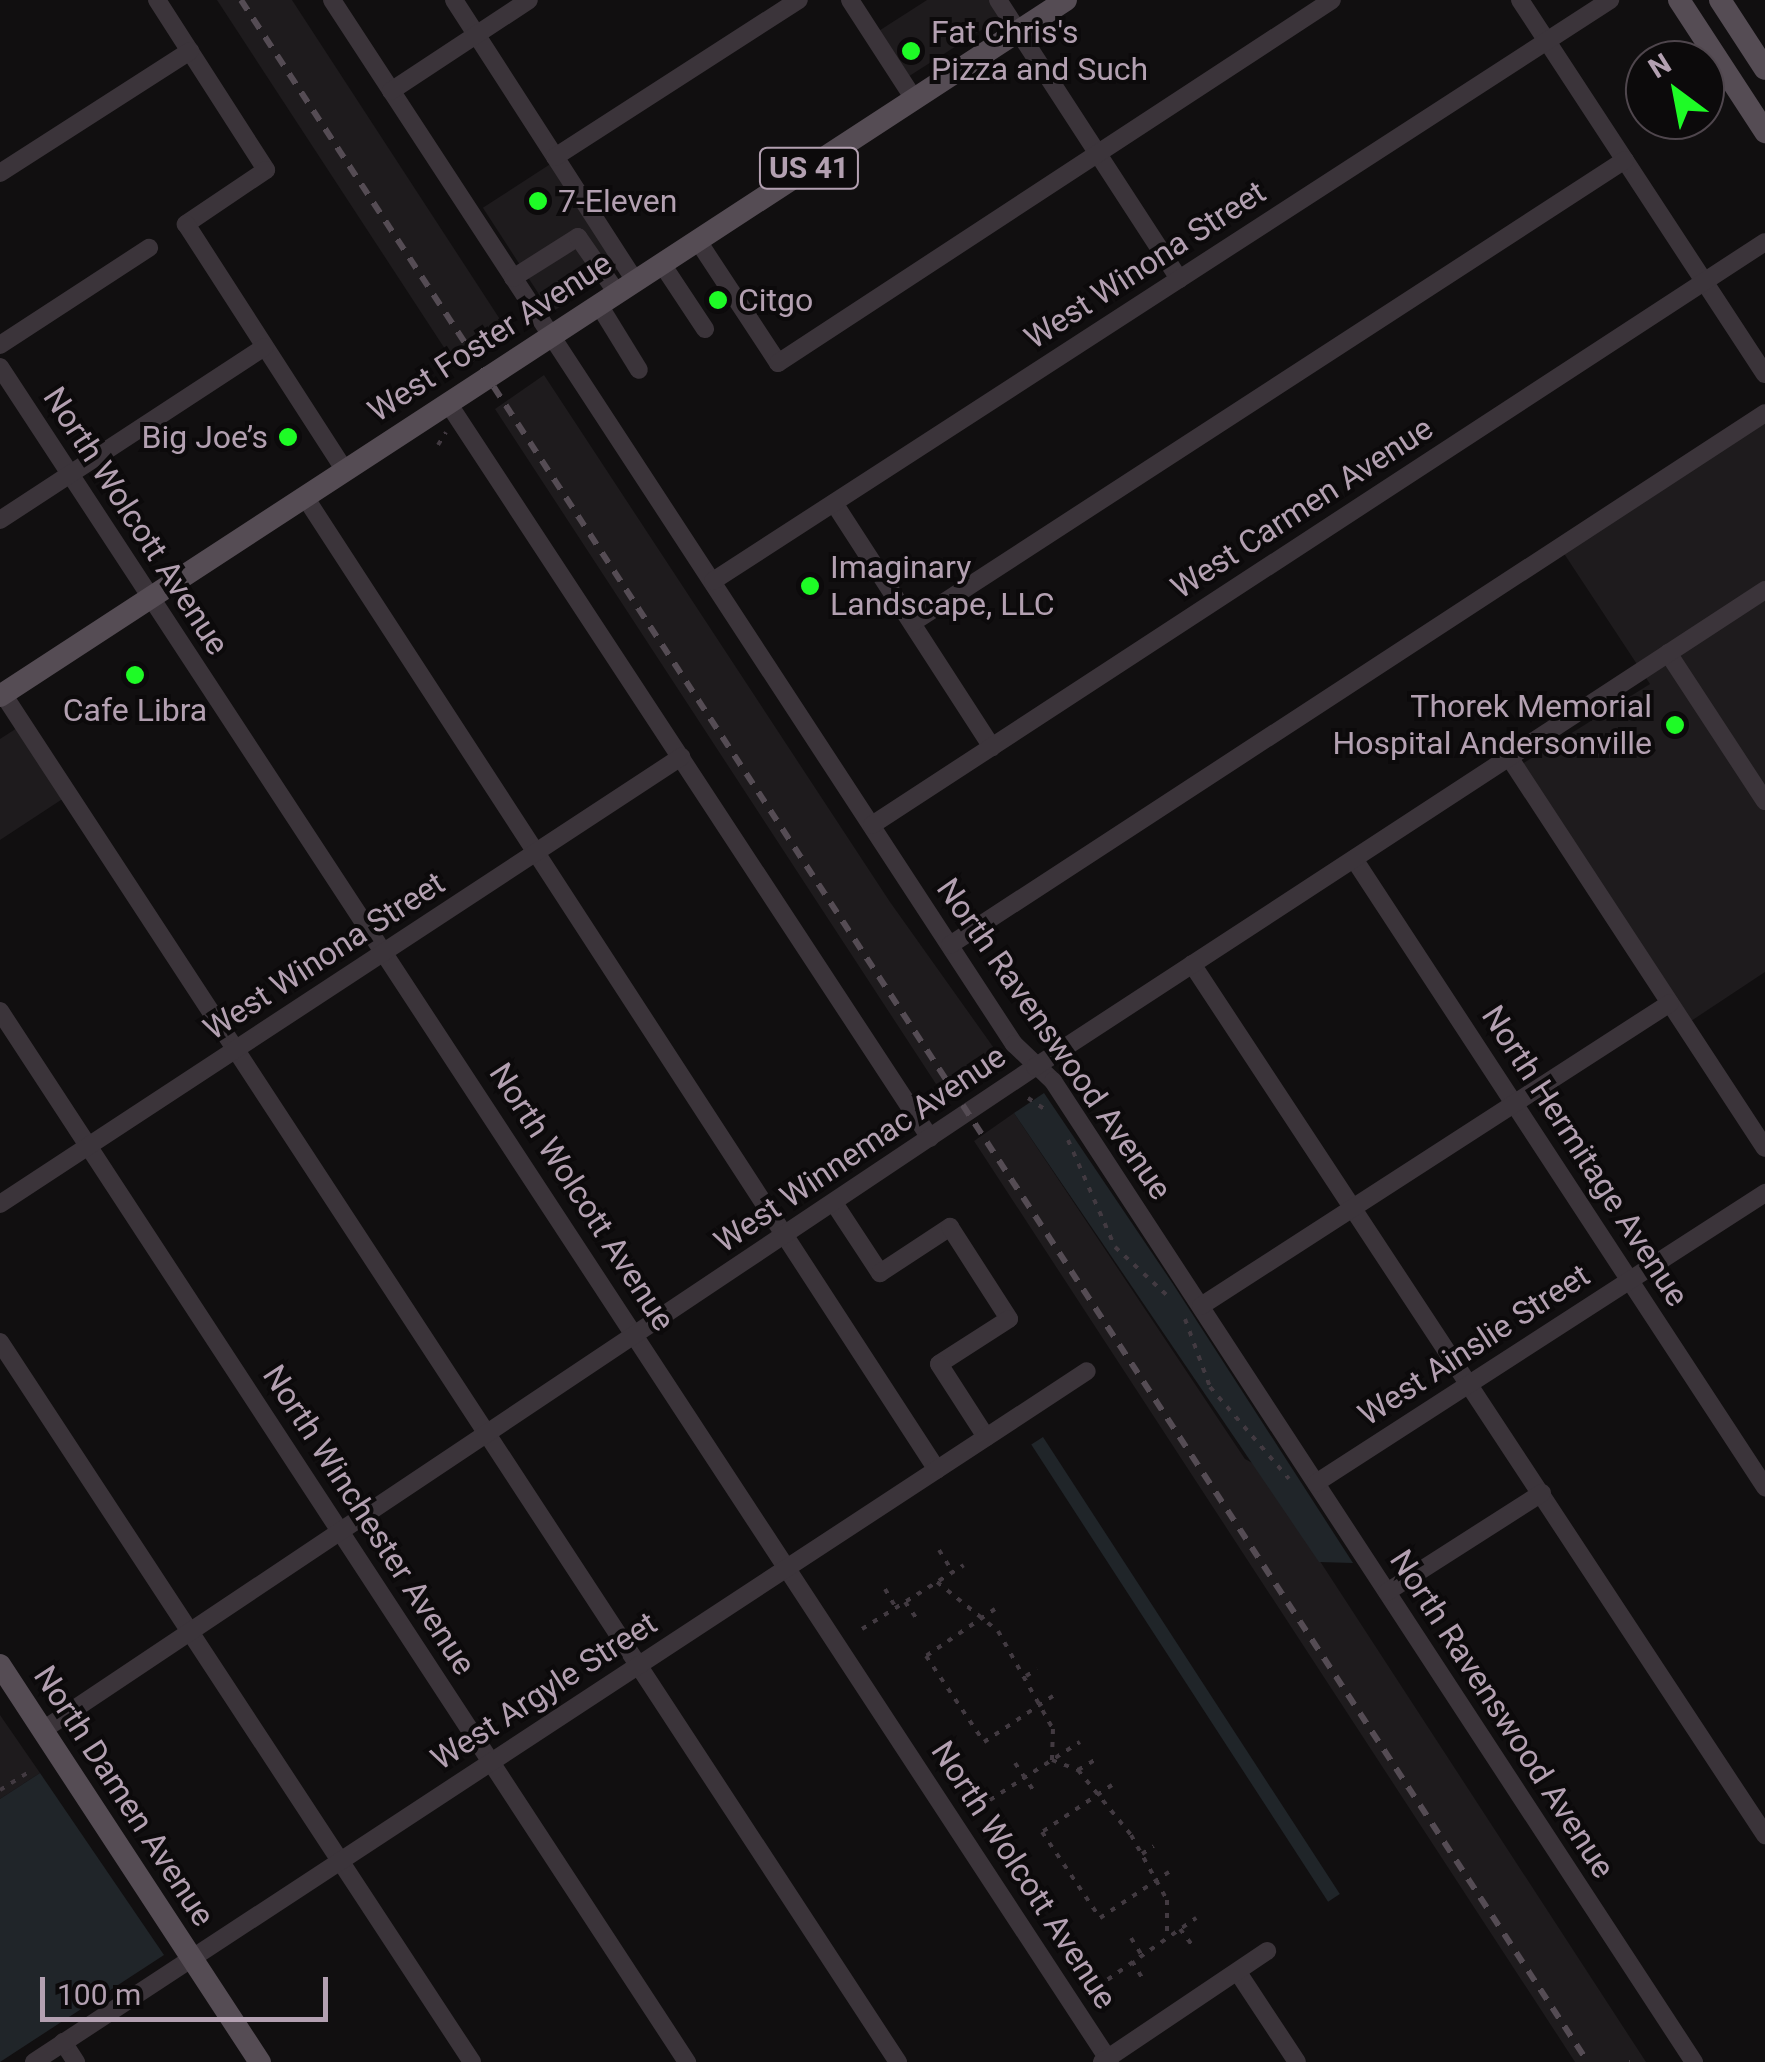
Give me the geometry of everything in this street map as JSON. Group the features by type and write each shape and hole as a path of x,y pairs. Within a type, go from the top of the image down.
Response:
{"main road":[{"name":"West Foster Avenue","path":"2,695 1066,0"},
{"path":"1679,0 1765,132"},
{"path":"1720,0 1765,69"},
{"name":"North Damen Avenue","path":"0,1665 260,2062"}],"street":[{"path":"156,0 266,170 186,224 345,471"},
{"name":"North Ravenswood Avenue","path":"332,0 950,945 1035,1067 1053,1081 1694,2062"},
{"path":"454,0 555,157 617,293 638,370"},
{"path":"391,91 476,35 500,8 529,0"},
{"path":"555,157 799,0"},
{"path":"850,0 914,100"},
{"path":"998,0 1180,279"},
{"path":"698,241 778,363 1332,0"},
{"path":"1520,0 1765,374"},
{"name":"West Winona Street","path":"712,581 1610,0"},
{"path":"0,173 190,51"},
{"path":"912,623 1625,160"},
{"path":"514,278 578,236 617,293"},
{"name":"West Carmen Avenue","path":"872,825 1765,242"},
{"path":"0,345 150,248"},
{"path":"662,264 705,329"},
{"path":"0,520 264,348"},
{"name":"North Wolcott Avenue","path":"0,367 638,1336 1107,2061"},
{"path":"448,404 930,1138"},
{"path":"950,945 1765,412"},
{"path":"305,497 937,1470"},
{"path":"834,503 992,746"},
{"name":"West Winnemac Avenue","path":"43,1730 638,1336 1035,1067 1765,590"},
{"path":"1668,653 1765,801"},
{"path":"2,695 898,2062"},
{"name":"West Winona Street","path":"0,1204 681,757"},
{"path":"1510,757 1765,1148"},
{"name":"North Hermitage Avenue","path":"1354,859 1765,1487"},
{"path":"1192,964 1765,1835"},
{"path":"1201,1306 1670,1003"},
{"name":"North Winchester Avenue","path":"0,1011 687,2062"},
{"name":"West Ainslie Street","path":"1313,1478 1470,1383 1765,1193"},
{"path":"834,1203 880,1273 950,1228 1009,1318 939,1364 986,1437"},
{"path":"0,1342 472,2062"},
{"name":"West Argyle Street","path":"34,2062 1087,1371"},
{"path":"1387,1592 1542,1493"},
{"path":"1107,2061 1267,1952"},
{"path":"1239,1974 1296,2062"},
{"path":"64,2042 76,2062"}],"path":[{"path":"438,444 446,432"},
{"path":"1028,1098 1060,1124"},
{"path":"1066,1133 1115,1247 1176,1304"},
{"path":"1181,1312 1210,1387 1281,1476 1295,1480 1313,1478"},
{"path":"939,1550 953,1572"},
{"path":"862,1629 964,1566"},
{"path":"937,1582 985,1616 1026,1676 1053,1730 1052,1760"},
{"path":"885,1589 896,1608"},
{"path":"905,1602 917,1619"},
{"path":"995,1609 926,1656 984,1742 1053,1696"},
{"path":"1014,1658 1022,1652"},
{"path":"1026,1676 1037,1668"},
{"path":"979,1807 1080,1742"},
{"path":"1052,1760 1078,1770 1100,1792 1131,1836 1158,1880 1170,1914 1167,1937"},
{"path":"1078,1770 1096,1760"},
{"path":"1015,1763 1035,1793"},
{"path":"0,1790 32,1770"},
{"path":"1112,1785 1042,1832 1100,1918 1169,1872"},
{"path":"1131,1836 1139,1830"},
{"path":"1142,1854 1154,1846"},
{"path":"1097,1987 1196,1918"},
{"path":"1180,1929 1195,1949"},
{"path":"1131,1938 1141,1954"},
{"path":"1132,1961 1144,1981"}],"shaded area":[{"path":"217,0 292,0 505,327 454,354 445,349"},
{"path":"927,0 995,0 1005,15 903,80 874,34"},
{"path":"555,161 623,266 551,313 483,208"},
{"path":"544,375 890,902 996,1051 936,1084 495,409"},
{"name":"Thorek Memorial Hospital Andersonville","path":"1765,416 1765,972 1688,1023 1519,766 1650,684 1561,549"},
{"path":"17,728 64,798 0,840 0,739"},
{"path":"1044,1093 1353,1563 1319,1562 1014,1113"},
{"path":"1014,1113 1245,1459 1258,1466 1646,2062 1575,2062 974,1141"},
{"path":"1043,1437 1340,1894 1328,1902 1031,1445"},
{"path":"0,1715 40,1773 0,1799"},
{"path":"40,1773 164,1955 0,2062 0,1799"}],"railway":[{"path":"241,0 1588,2062"}],"place":[{"name":"Fat Chris's Pizza and Such","path":"911,51"},
{"name":"7-Eleven","path":"538,201"},
{"name":"Citgo","path":"718,300"},
{"name":"Big Joe’s","path":"288,437"},
{"name":"Imaginary Landscape, LLC","path":"810,586"},
{"name":"Cafe Libra","path":"135,675"},
{"name":"Thorek Memorial Hospital Andersonville","path":"1675,725"}]}
